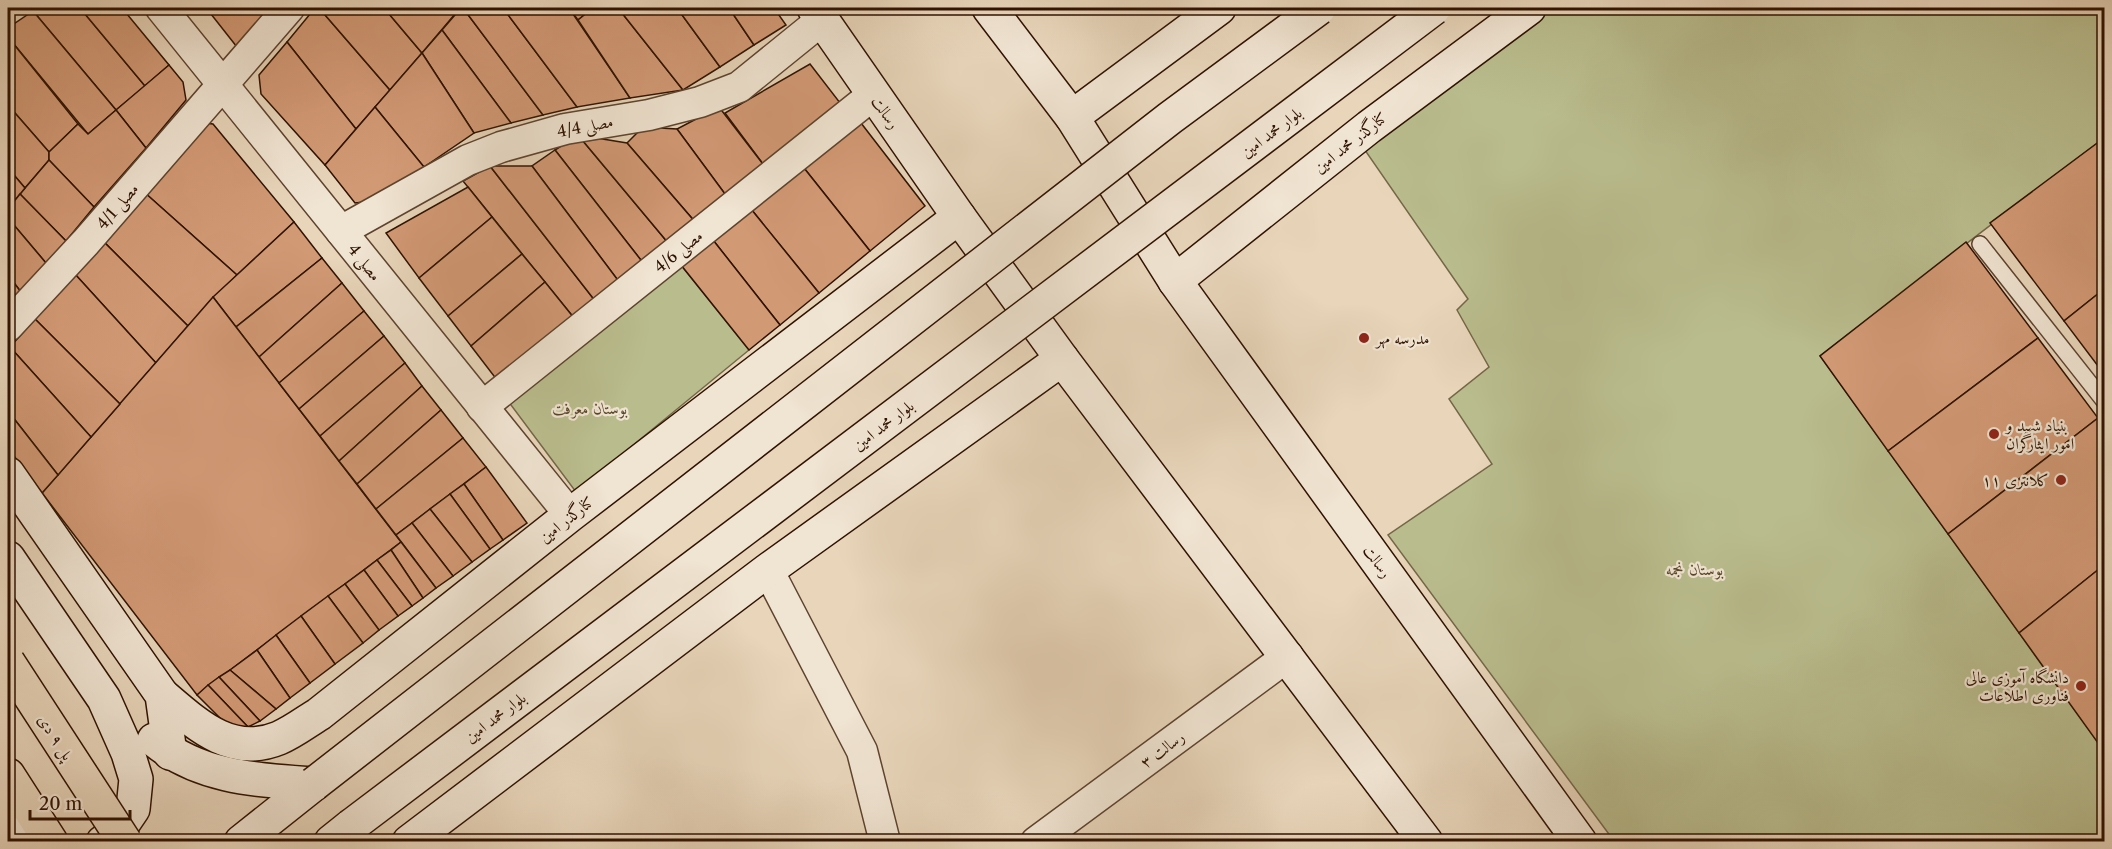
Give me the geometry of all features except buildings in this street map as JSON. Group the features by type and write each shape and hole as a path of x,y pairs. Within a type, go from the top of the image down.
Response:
{"main road":[{"name":"پل ۹ دی","path":"8,662 125,842"},
{"path":"8,775 39,839"}],"street":[{"name":"مصلی 4","path":"161,8 570,515"},
{"name":"مصلی 4/1","path":"8,326 86,242 289,8"},
{"path":"989,8 1072,117 1219,8"},
{"path":"241,842 1170,118 1319,8"},
{"name":"بلوار محمد امین","path":"341,834 1434,8"},
{"name":"کنارگذر محمد امین","path":"1175,281 1369,127 1529,8"},
{"name":"رسالت","path":"818,13 958,217 1062,359"},
{"name":"مصلی 4/4","path":"341,231 468,160 501,147 565,129 649,115 700,102 739,87 818,13"},
{"name":"مصلی 4/6","path":"482,407 874,94"},
{"name":"رسالت","path":"1072,117 1175,281 1580,842"},
{"name":"کنارگذر امین","path":"162,695 206,731 219,739 238,744 279,738 319,714 570,515 958,217"},
{"path":"409,842 768,570 1062,359 1426,842"},
{"path":"8,474 162,695 170,753"},
{"path":"8,558 104,699 136,779 133,809 116,834 103,842"},
{"path":"768,570 862,750 885,842"},
{"name":"رسالت ۳","path":"1036,842 1288,656"},
{"path":"104,699 162,695"},
{"path":"104,699 170,753 199,768 236,778 314,784"},
{"path":"8,802 39,839"}],"lane":[{"path":"1980,244 2104,401"}],"green space":[{"name":"بوستان نجمه","path":"1554,8 2104,8 2104,138 1820,356 2098,742 2104,738 2104,841 1614,841 1388,535 1492,464 1449,399 1489,367 1457,310 1468,299 1360,143"},
{"name":"بوستان معرفت","path":"681,265 749,350 576,492 508,401"}],"place":[{"name":"مدرسه مهر","path":"1364,338"},
{"name":"بنیاد شهید و امور ایثارگران","path":"1994,434"},
{"name":"کلانتری ۱۱","path":"2061,480"},
{"name":"دانشگاه آموزی عالی فناوری اطلاعات","path":"2081,686"}]}
